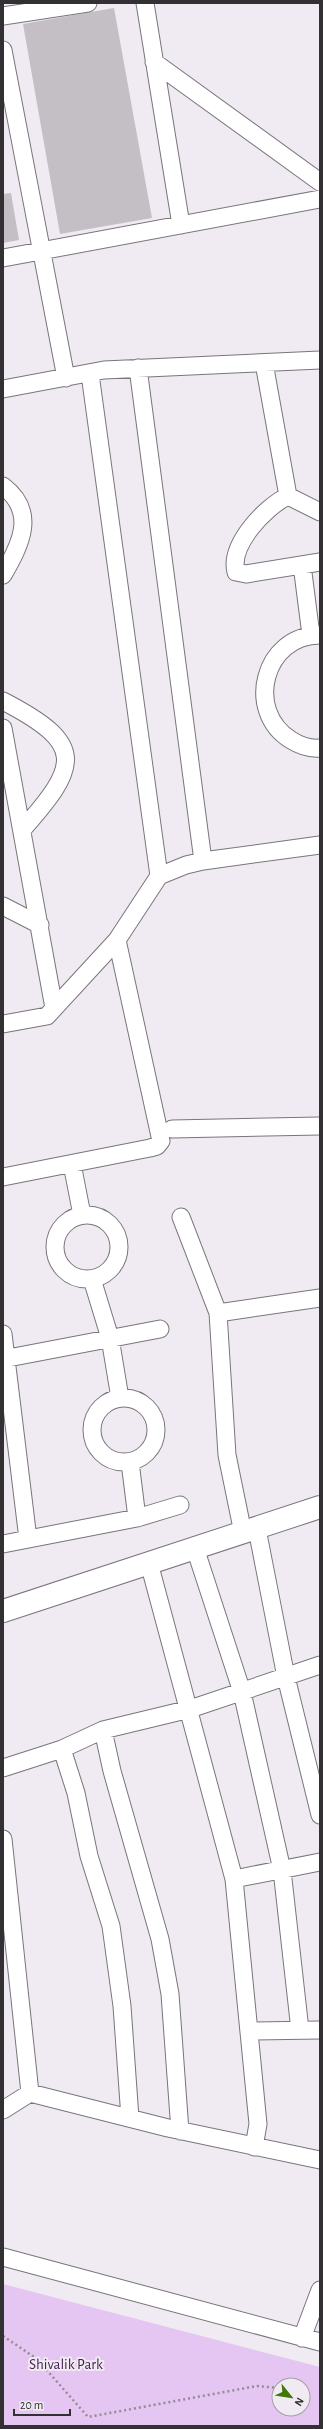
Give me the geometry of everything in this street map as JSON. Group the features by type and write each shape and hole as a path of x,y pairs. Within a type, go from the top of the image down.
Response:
{"street":[{"path":"3,16 88,3"},
{"path":"145,3 181,226"},
{"path":"3,50 66,378"},
{"path":"154,62 320,182"},
{"path":"3,258 320,199"},
{"path":"3,390 90,374 104,370 320,360"},
{"path":"264,362 288,496"},
{"path":"138,368 203,861"},
{"path":"90,374 159,876"},
{"path":"3,486 17,500 23,520 23,532 20,545 3,574"},
{"path":"288,496 320,512"},
{"path":"288,496 274,503 246,536 236,553 234,563 236,572 246,574 320,562"},
{"path":"302,565 316,635 294,641 279,652 269,667 263,685 264,704 271,721 283,735 299,744 320,748"},
{"path":"3,701 52,731 59,738 66,757 66,768 59,784 22,830"},
{"path":"3,728 6,768 22,830 54,1008"},
{"path":"3,1024 47,1016 117,940 159,876 186,865 203,861 320,845"},
{"path":"3,906 40,925"},
{"path":"3,1177 150,1148 157,1146 161,1141 117,940"},
{"path":"172,1129 320,1126"},
{"path":"72,1164 82,1215"},
{"path":"82,1215 94,1215 104,1219 112,1227 118,1237 119,1248 114,1264 102,1276 92,1279 77,1278 64,1270 55,1252 58,1232 72,1218 82,1215"},
{"path":"181,1218 218,1313 227,1455 250,1531 320,1815"},
{"path":"92,1279 110,1338 120,1398"},
{"path":"218,1313 320,1298"},
{"path":"5,1359 160,1329"},
{"path":"3,1334 28,1539"},
{"path":"120,1398 131,1398 141,1402 150,1410 156,1425 154,1442 149,1452 130,1462 110,1459 101,1453 92,1435 92,1425 102,1407 120,1398"},
{"path":"130,1462 137,1518"},
{"path":"3,1544 137,1518 180,1505"},
{"path":"3,1611 320,1507"},
{"path":"195,1548 242,1692 282,1870 300,2030"},
{"path":"149,1563 190,1710 234,1879 258,2124 254,2146"},
{"path":"3,1768 62,1749 103,1730 190,1710 320,1665"},
{"path":"103,1730 112,1771 160,1939 170,1994 180,2131"},
{"path":"62,1749 76,1793 89,1856 111,1926 122,2006 130,2118"},
{"path":"3,1839 30,2093"},
{"path":"234,1879 320,1862"},
{"path":"249,2031 320,2030"},
{"path":"3,2110 30,2093 180,2131 320,2160"},
{"path":"3,2257 320,2342"},
{"path":"302,2338 320,2290"}],"path":[{"path":"3,2336 36,2359 88,2418 229,2390 257,2386 271,2387"}],"green space":[{"name":"Shivalik Park","path":"3,2284 320,2367 320,2426 3,2426"}],"building":[{"path":"114,8 152,218 60,234 23,24"},
{"path":"11,193 19,240 3,243 3,194"}]}
